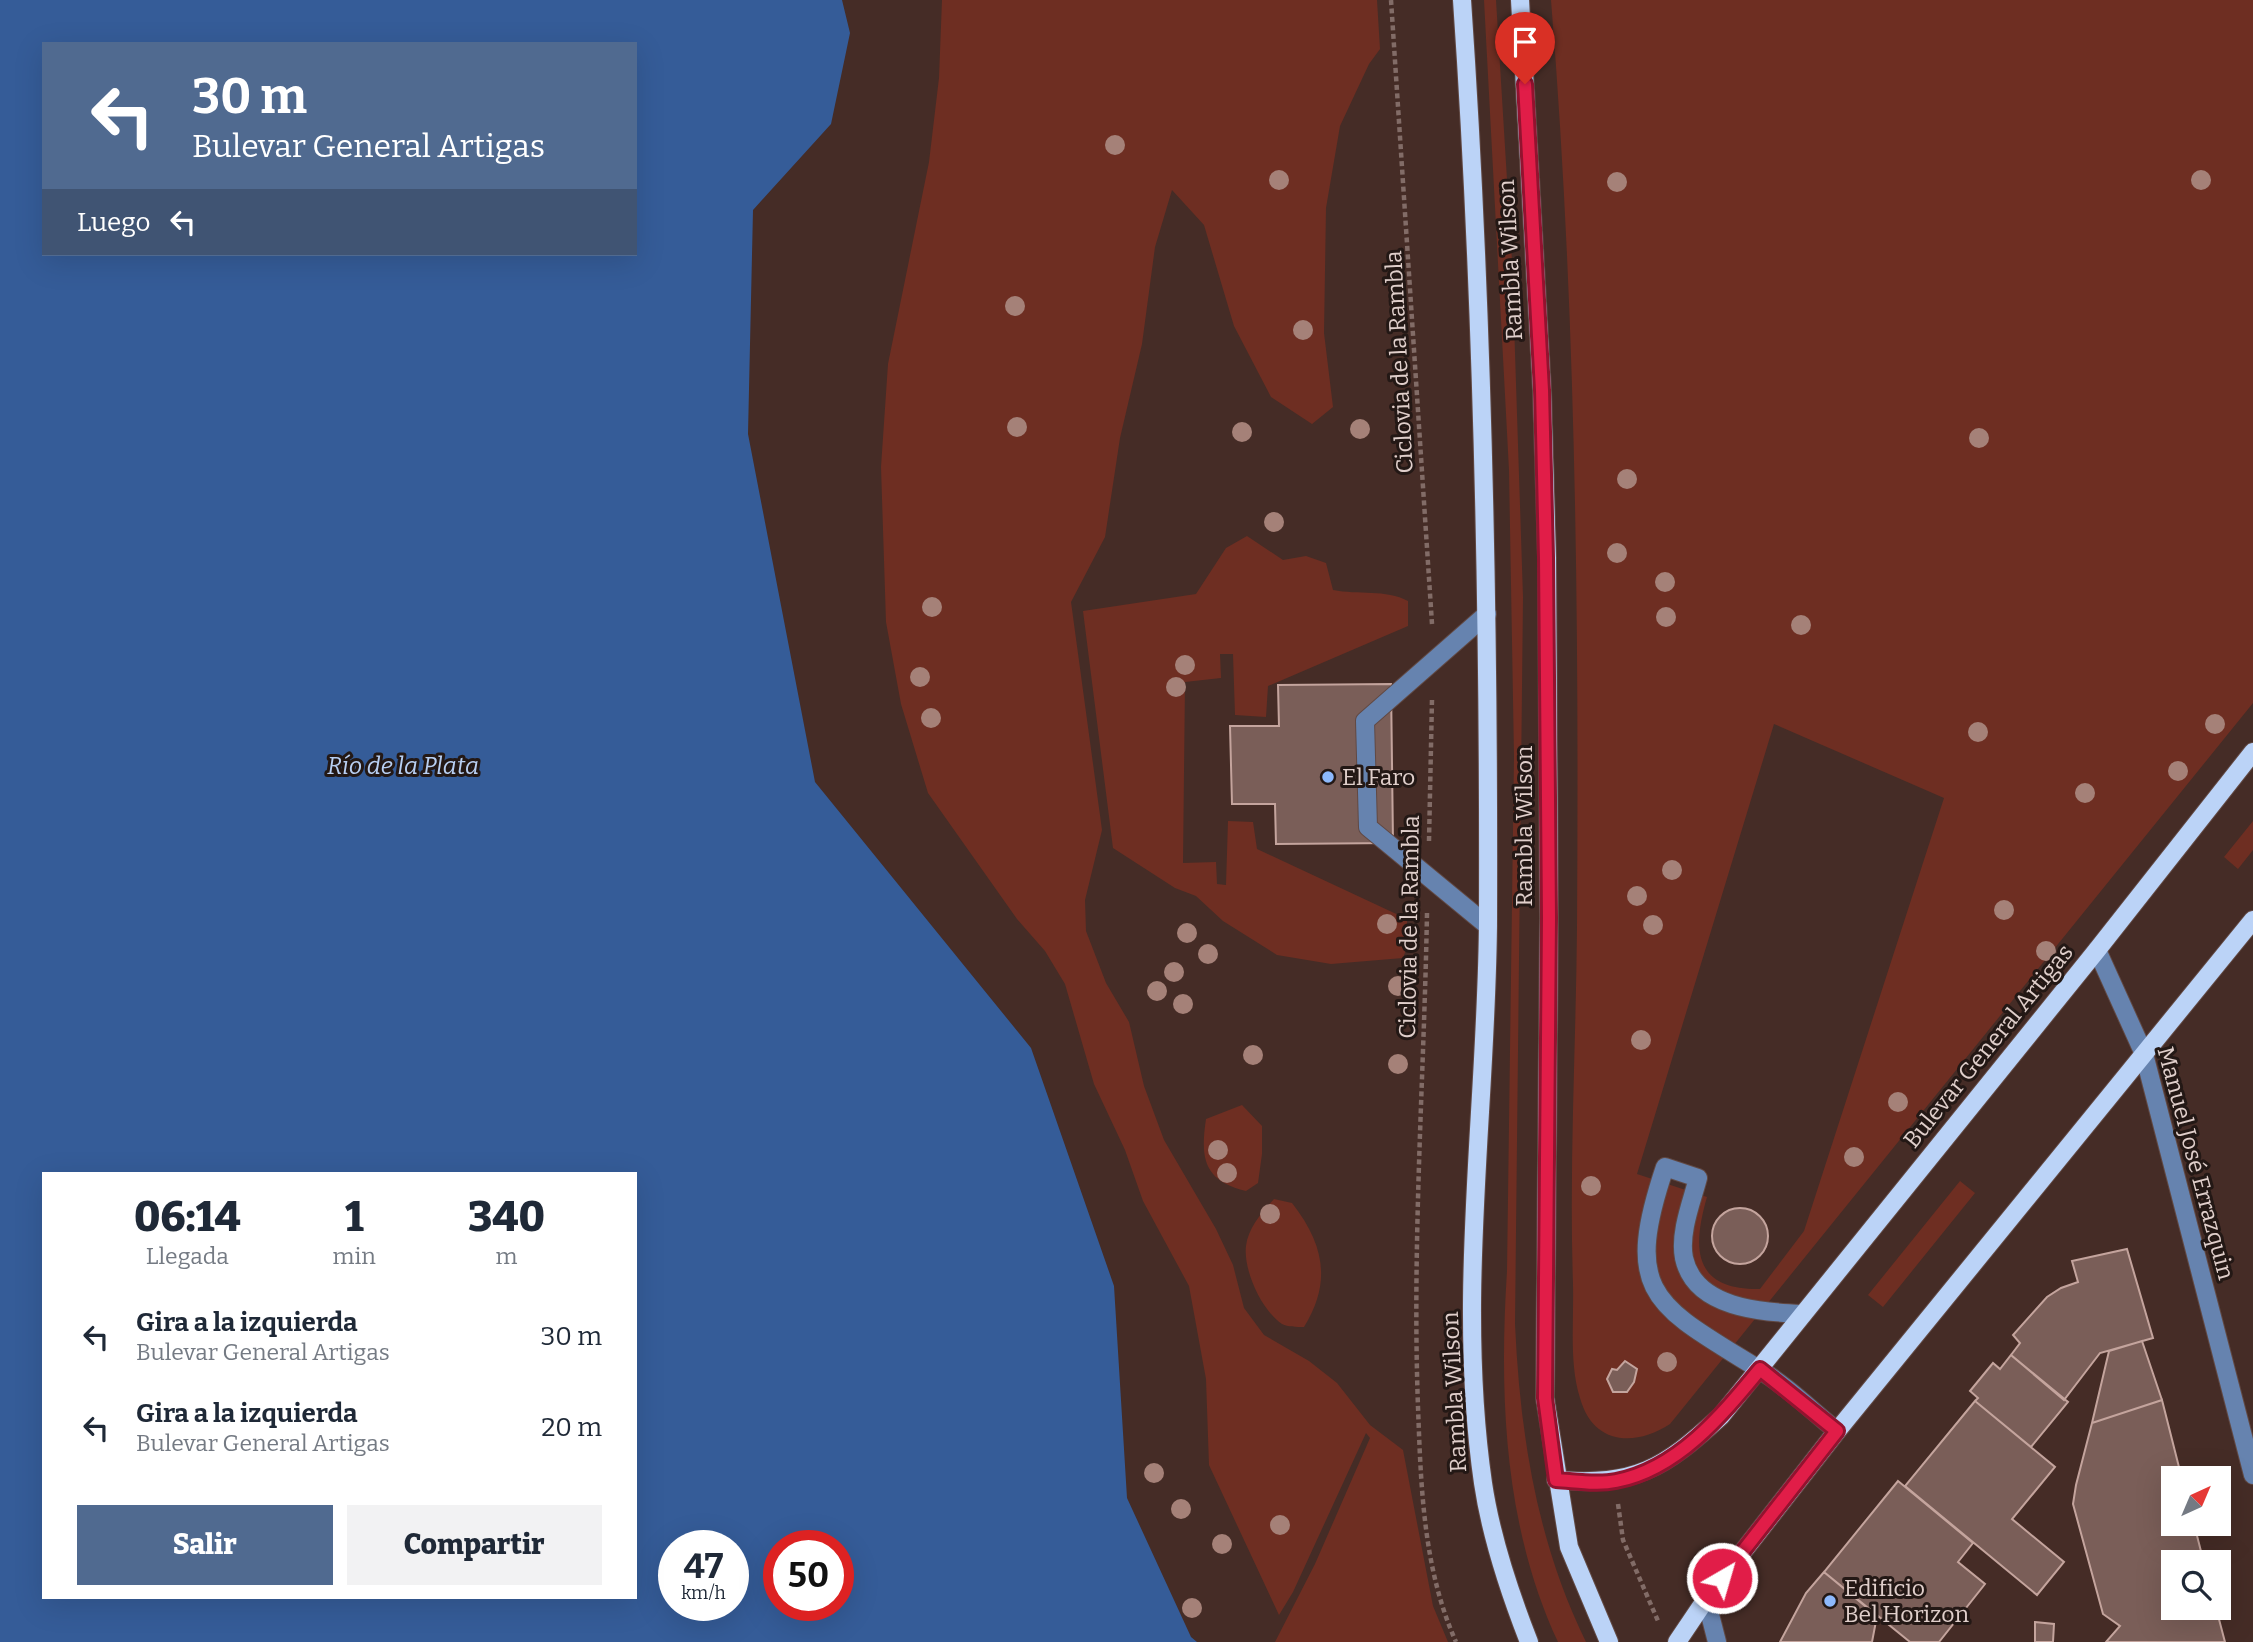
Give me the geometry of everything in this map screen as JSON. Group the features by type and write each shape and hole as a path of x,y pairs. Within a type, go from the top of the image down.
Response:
{"main road":[{"name":"Rambla Wilson","path":"1462,0 1474,164 1487,614 1488,926 1472,1336 1476,1426 1484,1487 1496,1542 1529,1642"},
{"name":"Rambla Wilson","path":"1520,0 1542,390 1546,558 1549,932 1545,1398 1556,1480 1569,1547 1609,1642"},
{"name":"Bulevar General Artigas","path":"1556,1480 1615,1481 1651,1470 1698,1437 1721,1416 2098,950 2253,752"},
{"path":"1678,1642 1706,1599 1837,1431 2253,920"}],"street":[{"path":"1487,614 1365,722 1368,827 1488,926"},
{"name":"Manuel José Errazquin","path":"2098,950 2144,1054 2253,1475"},
{"path":"1803,1314 1737,1306 1711,1295 1693,1277 1684,1257 1687,1222 1698,1178 1665,1167 1650,1212 1644,1249 1650,1279 1665,1304 1686,1324 1760,1369 1837,1431"},
{"path":"1706,1599 1717,1642"}],"path":[{"name":"Ciclovia de la Rambla","path":"1391,0 1432,606 1428,877 1415,1320 1422,1514 1443,1613 1455,1642"},
{"path":"1615,1481 1623,1540 1661,1626"}],"shaded area":[{"path":"942,0 1377,0 1380,49 1369,64 1340,126 1326,208 1324,333 1333,407 1312,424 1271,397 1234,326 1204,225 1172,190 1155,247 1142,344 1120,438 1105,537 1071,602 1102,830 1085,900 1086,931 1106,983 1129,1022 1144,1086 1164,1140 1216,1229 1233,1265 1244,1308 1264,1335 1309,1361 1337,1383 1370,1425 1403,1450 1433,1606 1448,1642 1275,1642 1315,1564 1370,1438 1366,1433 1293,1592 1279,1615 1209,1465 1206,1379 1189,1286 1143,1201 1125,1150 1094,1084 1065,984 1045,951 1017,919 928,793 901,704 886,622 881,467 888,364 929,162 939,78"},
{"path":"1484,0 1496,0 1512,261 1523,597 1515,1324 1517,1365 1527,1447 1543,1527 1569,1604 1586,1642 1558,1642 1540,1598 1516,1507 1505,1413 1514,756 1509,470"},
{"path":"1551,0 2253,0 2253,703 1670,1424 1643,1436 1630,1438 1605,1433 1586,1414 1577,1385 1573,1356 1576,579 1571,348","holes":["1774,724 1944,798 1804,1231 1760,1289 1721,1282 1710,1274 1703,1263 1700,1249 1702,1216 1707,1197 1637,1174"]},
{"path":"1247,536 1283,560 1306,556 1326,563 1333,590 1391,595 1408,601 1408,626 1268,686 1266,717 1235,715 1233,654 1220,654 1221,678 1185,682 1183,863 1216,862 1217,884 1226,885 1228,821 1253,822 1257,849 1407,919 1407,947 1403,958 1331,964 1277,955 1223,921 1196,896 1175,888 1113,848 1083,611 1196,594 1226,548"},
{"path":"2253,821 2253,850 2238,869 2224,857"},
{"path":"1242,1105 1262,1126 1258,1183 1246,1191 1232,1187 1213,1174 1205,1157 1204,1146 1206,1119"},
{"path":"1960,1181 1975,1193 1883,1307 1868,1295"},
{"path":"1274,1199 1292,1203 1303,1218 1317,1248 1321,1279 1313,1310 1304,1327 1284,1325 1275,1318 1255,1289 1248,1266 1246,1246 1250,1233 1260,1215"}],"water":[{"name":"Río de la Plata","path":"0,0 842,0 850,33 831,124 753,210 748,434 815,782 1031,1048 1114,1286 1127,1498 1191,1637 1197,1642 0,1642"}],"building":[{"path":"1391,684 1393,843 1276,844 1275,804 1232,804 1230,726 1279,726 1278,685"},
{"path":"1735,1208 1745,1208 1760,1216 1766,1225 1766,1247 1760,1256 1745,1264 1735,1264 1717,1252 1712,1241 1712,1231 1724,1213"},
{"path":"2127,1249 2153,1338 2100,1353 2064,1400 2011,1355 2020,1343 2013,1335 2047,1297 2078,1282 2072,1261"},
{"path":"2142,1341 2162,1400 2092,1423 2109,1351"},
{"path":"2011,1355 2068,1402 2031,1447 1975,1401 1978,1398 1970,1391 1993,1363 2000,1369"},
{"path":"1625,1361 1637,1369 1634,1382 1627,1392 1613,1392 1607,1379 1612,1369 1617,1370"},
{"path":"2162,1400 2179,1466 2161,1466 2161,1536 2197,1536 2201,1550 2161,1550 2161,1620 2219,1620 2225,1642 2106,1642 2120,1626 2103,1614 2073,1504 2092,1423"},
{"path":"1975,1401 2055,1467 2012,1519 2064,1562 2037,1595 1905,1486"},
{"path":"1898,1481 1973,1543 1958,1562 1985,1584 1939,1642 1910,1642 1824,1572"},
{"name":"Edificio Bel Horizon","path":"1824,1572 1877,1616 1872,1642 1780,1642 1806,1593"},
{"path":"2035,1622 2054,1624 2053,1642 2035,1642"}],"place":[{"name":"El Faro","path":"1328,777"},
{"name":"Edificio Bel Horizon","path":"1830,1601"}],"route":[{"path":"1525,84 1542,390 1546,558 1549,918 1545,1398 1556,1480 1615,1481 1651,1470 1698,1437 1721,1416 1760,1369 1837,1431 1722,1578"}]}
